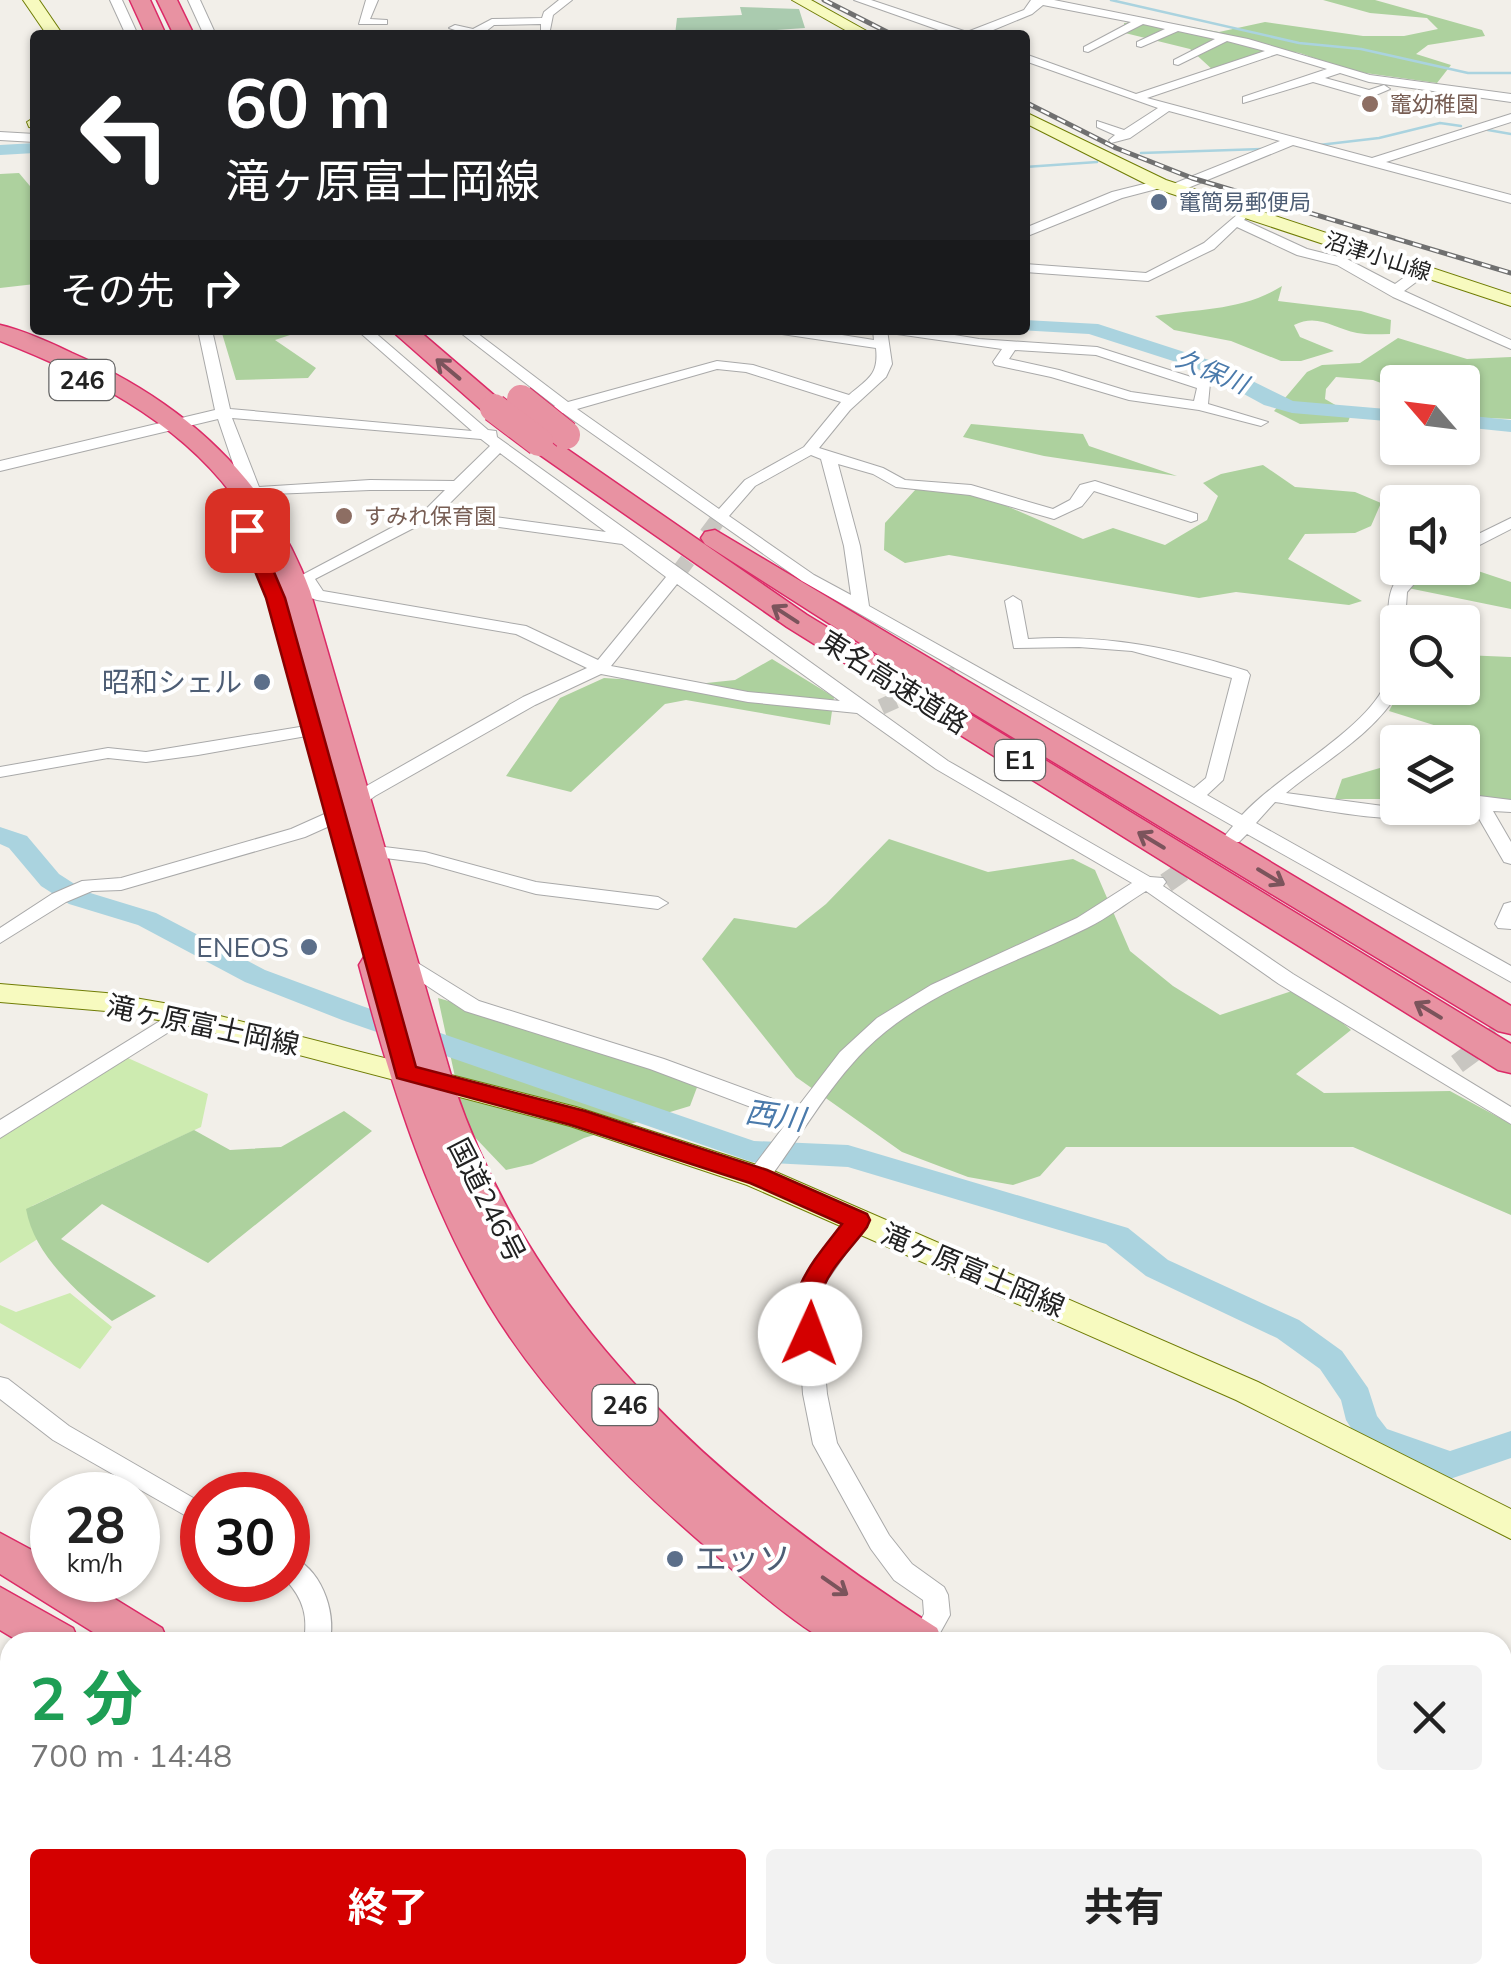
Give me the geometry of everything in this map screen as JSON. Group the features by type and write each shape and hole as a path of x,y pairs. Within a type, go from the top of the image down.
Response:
{"highway":[{"path":"140,0 154,30"},
{"path":"167,0 182,30"},
{"name":"国道246号","path":"0,332 86,366 214,457 267,526 300,580 345,809 396,978"},
{"name":"東名高速道路","path":"409,335 494,408 557,428 675,512 824,609 1511,1022"},
{"name":"東名高速道路","path":"444,335 796,621 1511,1061"},
{"name":"国道246号","path":"0,343 71,374 167,424 228,497 262,559 312,730 345,809 368,851 418,1070 466,1225 496,1282 549,1356 630,1450 705,1521 807,1603 852,1632"},
{"name":"国道246号","path":"418,1070 496,1228 568,1341 619,1400 720,1498 809,1568 906,1632"},
{"path":"0,1551 130,1632"},
{"path":"0,1606 41,1632"}],"main road":[{"path":"31,0 52,30"},
{"path":"800,0 857,30"},
{"name":"沼津小山線","path":"1030,119 1167,187 1240,216 1511,300"},
{"name":"滝ヶ原富士岡線","path":"0,993 106,1002 418,1070 764,1169 858,1220 1247,1390 1511,1525"}],"street":[{"path":"116,0 130,30"},
{"path":"194,0 208,30"},
{"path":"372,0 364,22 383,22"},
{"path":"545,30 550,12 566,0"},
{"path":"860,0 953,30"},
{"path":"981,30 1028,12 1039,0 1071,3 1279,50 1409,86 1511,98"},
{"path":"485,30 492,22 547,21"},
{"path":"1088,49 1141,21"},
{"path":"455,28 464,30"},
{"path":"1141,44 1176,28"},
{"path":"1178,62 1225,38"},
{"path":"1135,98 1279,50"},
{"path":"1030,59 1135,98 1511,199"},
{"path":"1247,100 1340,69"},
{"path":"1314,79 1368,94 1384,89"},
{"path":"1101,124 1120,138 1162,112 1165,106"},
{"path":"1372,162 1511,118"},
{"path":"0,136 30,138"},
{"path":"1030,231 1132,190 1167,187 1290,142"},
{"path":"1030,216 1067,215"},
{"path":"1030,268 1148,276 1209,246 1240,216 1302,252 1342,262 1396,290 1407,300 1511,345"},
{"path":"1396,290 1422,271"},
{"path":"205,335 223,413 248,484 255,492 370,485 460,486"},
{"path":"370,335 492,441 625,539 871,709 942,765 1145,882 1286,979 1450,1069 1511,1117"},
{"path":"469,335 557,428 720,517 808,578 960,668 1194,797 1238,832 1511,975"},
{"path":"720,517 750,483 809,450 883,371 881,337 853,335"},
{"path":"938,335 1097,351 1205,386 1200,406"},
{"path":"1012,344 1000,362 1054,373 1129,396 1200,406 1260,422"},
{"path":"0,466 223,413 492,441 557,428 717,365 748,368 852,401"},
{"path":"492,441 460,486 431,513 300,580 317,595 520,630 601,668 748,697 871,709"},
{"path":"809,450 878,471 902,484 970,490 1054,514 1076,503 1085,488 1095,486 1191,517"},
{"path":"828,456 852,546 861,608"},
{"path":"431,513 625,539"},
{"path":"1480,539 1511,523"},
{"path":"0,937 59,898 89,885 121,884 205,861 298,833 345,809 529,701 601,668 677,575"},
{"path":"1238,832 1270,796 1364,722 1384,700 1397,679 1396,597 1400,585"},
{"path":"1012,601 1020,644 1081,639 1132,645 1241,675 1214,780 1194,797"},
{"path":"0,772 108,753 163,755 312,730"},
{"path":"1270,796 1380,811"},
{"path":"1480,804 1511,806"},
{"path":"1480,815 1511,858"},
{"path":"368,851 399,850 462,872 533,888 658,903"},
{"path":"764,1169 860,1043 926,995 1109,909 1145,882 1166,882"},
{"path":"396,978 657,1064 801,1122"},
{"path":"0,1130 181,1016"},
{"path":"858,1220 812,1284 808,1304 815,1394 826,1444 880,1542 902,1572 935,1595 937,1614 927,1632"},
{"path":"0,1386 61,1433 180,1502"},
{"path":"310,1591 320,1620 318,1632"}],"green space":[{"path":"1323,0 1375,0 1482,30 1485,36 1428,45 1416,54 1451,65 1437,83 1351,71 1300,53 1277,50 1214,71 1190,49 1125,33 1124,23 1152,20 1219,32 1265,22 1363,36 1404,36 1438,29 1427,18 1370,13"},
{"path":"740,7 799,9 805,28 676,30 677,18 742,15"},
{"path":"19,173 30,186 30,285 0,288 0,174"},
{"path":"1282,286 1278,301 1361,311 1391,320 1390,334 1361,334 1311,320 1294,325 1300,337 1334,351 1301,361 1281,361 1231,341 1174,330 1155,316 1236,304"},
{"path":"222,335 290,335 275,340 316,368 308,378 236,380"},
{"path":"1398,338 1467,359 1511,357 1511,419 1480,418 1480,365 1380,365 1380,383 1336,377 1326,389 1325,399 1351,414 1348,422 1300,424 1274,411 1307,372 1322,365 1360,363"},
{"path":"971,424 1083,434 1089,446 1177,476 1044,456 963,437"},
{"path":"1263,465 1295,487 1355,492 1380,503 1371,526 1355,533 1305,534 1288,559 1362,601 1349,605 1236,592 1199,598 949,555 905,563 884,550 885,523 916,489 958,485 1083,539 1113,528 1165,545 1207,520 1218,496 1203,483 1221,474"},
{"path":"1480,572 1511,582 1511,609 1403,587 1480,585"},
{"path":"1480,656 1511,657 1511,800 1480,800 1480,725 1434,725 1389,711 1392,705 1480,705"},
{"path":"772,659 834,697 830,725 686,700 665,704 571,792 506,776 560,698 604,678 697,684 735,680"},
{"path":"1380,768 1380,799 1335,799 1342,779"},
{"path":"889,839 988,872 1073,859 1095,870 1130,951 1173,986 1220,1015 1301,988 1351,1030 1296,1074 1324,1093 1450,1091 1511,1124 1511,1215 1353,1147 1066,1147 1040,1176 1013,1185 968,1177 902,1152 796,1077 702,959 734,918 796,928 826,904"},
{"path":"438,998 702,1074 690,1106 584,1138 532,1164 506,1170 466,1128"},
{"path":"119,1054 208,1094 201,1127 32,1206 44,1235 0,1263 0,1137"},
{"path":"344,1111 372,1131 208,1263 102,1204 61,1239 156,1296 112,1321 47,1257 31,1226 26,1209 194,1130 230,1150 281,1147"},
{"path":"70,1293 112,1327 80,1369 0,1323 0,1305 16,1312"}],"waterway":[{"path":"1111,0 1299,43 1361,49 1468,73 1511,73"},
{"path":"1319,145 1379,138 1440,123 1461,126"},
{"path":"1488,130 1511,134"},
{"name":"久保川","path":"0,150 30,148"},
{"path":"1141,153 1262,149"},
{"path":"1030,167 1097,162"},
{"name":"久保川","path":"1030,326 1091,328 1205,365 1271,401 1292,407 1380,414"},
{"name":"久保川","path":"1480,423 1511,426"},
{"name":"西川","path":"0,835 18,842 50,880 78,898 147,919 255,976 352,1013 752,1151 848,1156 1117,1236 1157,1268 1288,1329 1331,1360 1356,1397 1362,1420 1375,1438 1428,1460 1450,1465 1511,1444"}],"tunnel":[{"path":"678,573 720,517"},
{"path":"881,707 956,673"},
{"path":"1166,883 1202,858"},
{"path":"1457,1064 1511,1024"}],"railway":[{"path":"824,0 883,30"},
{"path":"1030,105 1116,148 1192,178 1511,273"}],"place":[{"name":"竈幼稚園","path":"1370,104"},
{"name":"竃簡易郵便局","path":"1159,202"},
{"name":"すみれ保育園","path":"344,516"},
{"name":"昭和シェル","path":"262,682"},
{"name":"ENEOS","path":"309,947"},
{"name":"エッソ","path":"675,1559"}],"route":[{"path":"247,530 276,598 405,1072 576,1118 758,1176 858,1220 812,1284 808,1304 810,1334"}]}
